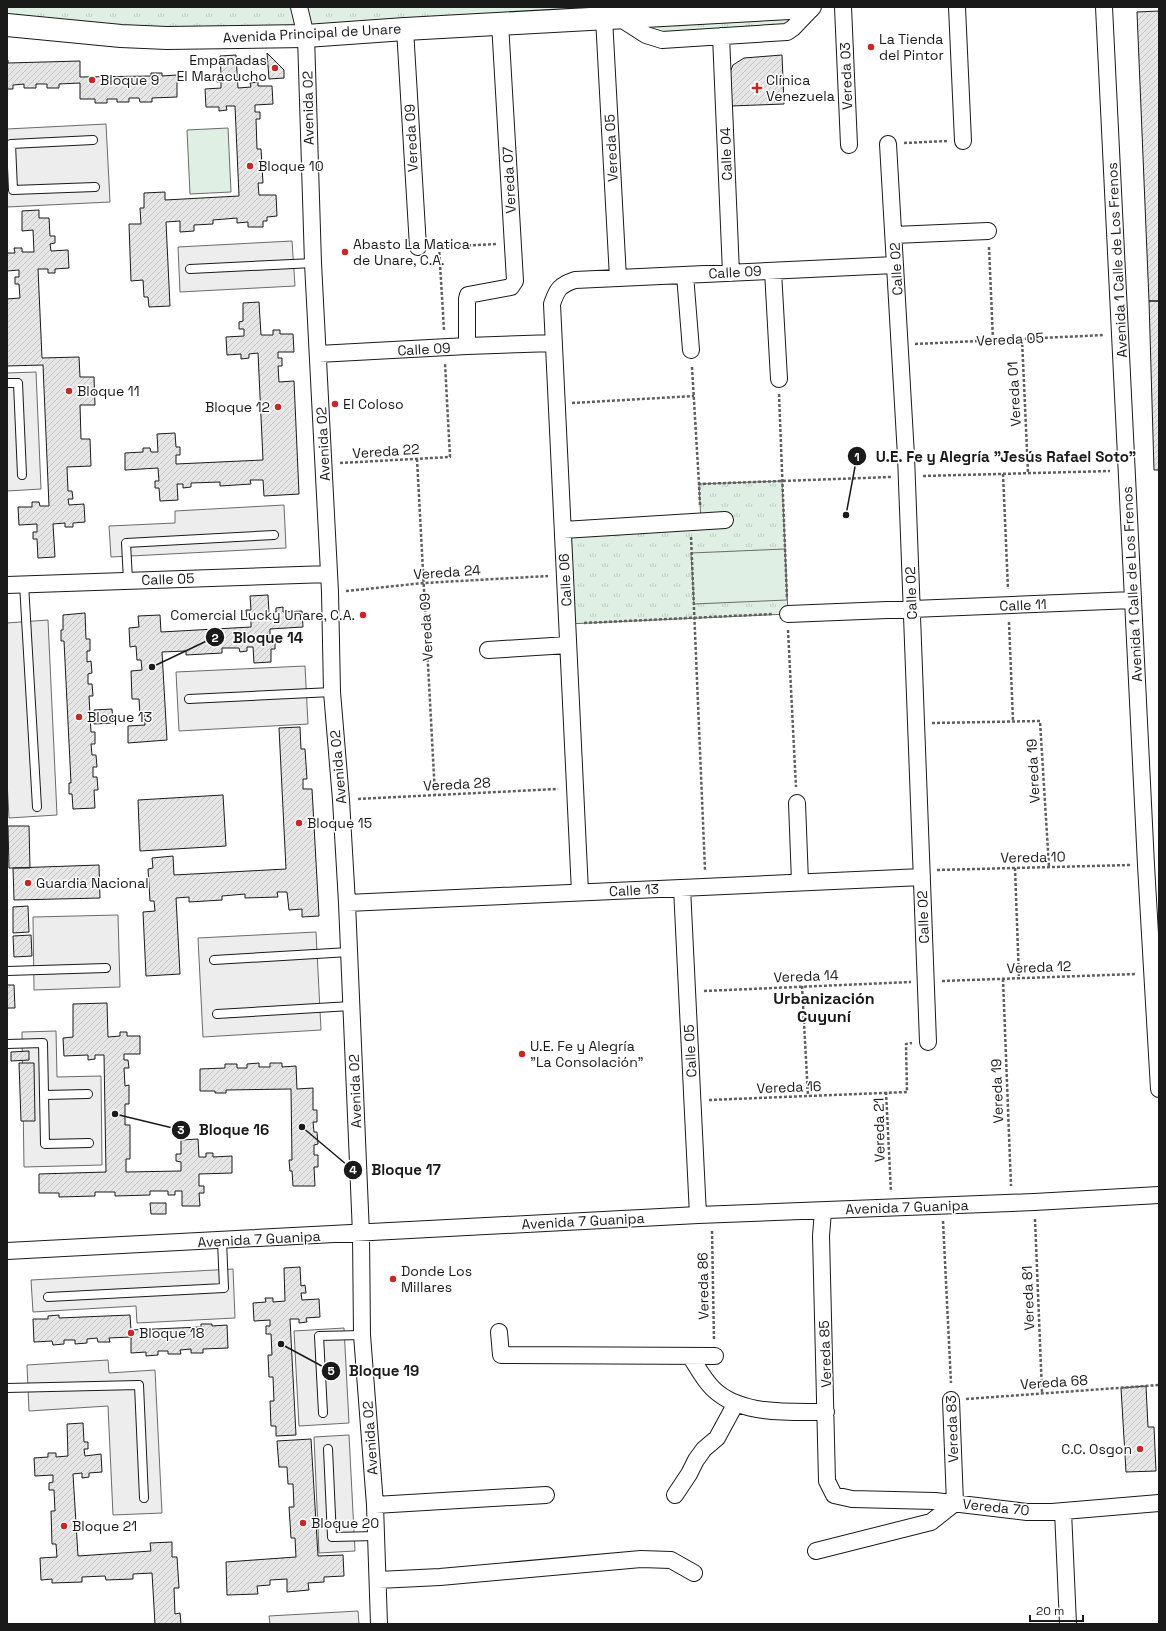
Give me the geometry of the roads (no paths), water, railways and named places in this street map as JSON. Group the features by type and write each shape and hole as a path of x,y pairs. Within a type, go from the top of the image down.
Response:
{"street":[{"name":"Avenida 02","path":"299,7 306,36 313,263 330,592 332,692 341,800 347,903 361,1234 362,1336 376,1536 379,1624"},
{"name":"Avenida Principal de Unare","path":"7,25 121,36 167,38 306,36 405,29 809,7"},
{"path":"611,18 646,35 662,40 787,32 793,28 813,7"},
{"name":"Vereda 03","path":"843,7 849,146"},
{"path":"956,7 963,141"},
{"name":"Avenida 1 Calle de Los Frenos","path":"1104,7 1146,865 1159,1089"},
{"name":"Vereda 05","path":"611,18 618,278"},
{"name":"Vereda 07","path":"467,346 467,299 471,294 511,287 515,281 500,24"},
{"name":"Vereda 09","path":"405,29 418,247"},
{"name":"Calle 04","path":"721,36 731,273"},
{"name":"Calle 02","path":"888,144 907,476 928,1042"},
{"path":"894,234 988,230"},
{"name":"Calle 09","path":"575,280 895,265"},
{"path":"773,270 779,379"},
{"path":"685,275 691,350"},
{"name":"Calle 06","path":"575,280 563,284 556,292 552,304 580,892"},
{"name":"Calle 09","path":"318,354 467,346 554,344"},
{"path":"563,530 696,523 725,520"},
{"name":"Calle 05","path":"7,585 329,574"},
{"name":"Calle 11","path":"788,614 1133,600"},
{"path":"488,650 568,646"},
{"path":"797,803 800,882"},
{"name":"Calle 13","path":"347,903 922,877"},
{"name":"Calle 05","path":"682,888 692,1101 705,1215"},
{"name":"Avenida 7 Guanipa","path":"7,1251 361,1234 705,1215 1034,1202 1159,1195"},
{"name":"Vereda 85","path":"823,1210 821,1236 828,1481 830,1489 834,1495"},
{"path":"499,1332 500,1356 715,1356"},
{"path":"690,1356 708,1383 718,1393 736,1404 779,1412 826,1412"},
{"name":"Vereda 83","path":"951,1400 954,1502"},
{"path":"675,1495 704,1449 717,1438 736,1404"},
{"path":"374,1505 546,1495"},
{"name":"Vereda 70","path":"834,1495 852,1499 954,1502 1027,1512 1063,1511 1159,1503"},
{"path":"816,1550 931,1522 954,1502"},
{"path":"1063,1511 1068,1624"},
{"path":"378,1580 440,1577 641,1560 672,1560 694,1573"}],"lane":[{"path":"93,140 11,144 9,167 13,190 95,187"},
{"path":"190,269 313,263"},
{"path":"7,383 18,383 22,475"},
{"path":"128,580 126,544 274,535"},
{"path":"24,584 37,807"},
{"path":"189,699 332,692"},
{"path":"214,960 349,952"},
{"path":"7,971 106,968"},
{"path":"217,1014 351,1006"},
{"path":"7,1044 43,1043 45,1144 89,1143"},
{"path":"44,1095 88,1094"},
{"path":"48,1297 224,1288 222,1241"},
{"path":"323,1414 319,1336 362,1336"},
{"path":"7,1388 139,1385 144,1498"},
{"path":"328,1448 332,1537 376,1536"}],"place":[{"name":"La Tienda del Pintor","path":"871,47"},
{"name":"Empanadas El Maracucho","path":"275,68"},
{"name":"Bloque 9","path":"92,80"},
{"name":"Clínica Venezuela","path":"757,88"},
{"name":"Bloque 10","path":"250,166"},
{"name":"Abasto La Matica de Unare, C.A.","path":"345,252"},
{"name":"Bloque 11","path":"69,391"},
{"name":"El Coloso","path":"335,404"},
{"name":"Bloque 12","path":"278,407"},
{"name":"U.E. Fe y Alegría \"Jesús Rafael Soto\"","path":"846,515"},
{"name":"Comercial Lucky Unare, C.A.","path":"363,615"},
{"name":"Bloque 14","path":"152,667"},
{"name":"Bloque 13","path":"79,717"},
{"name":"Bloque 15","path":"299,823"},
{"name":"Guardia Nacional","path":"28,883"},
{"name":"U.E. Fe y Alegría \"La Consolación\"","path":"522,1054"},
{"name":"Bloque 16","path":"115,1114"},
{"name":"Bloque 17","path":"302,1127"},
{"name":"Donde Los Millares","path":"393,1279"},
{"name":"Bloque 18","path":"131,1333"},
{"name":"Bloque 19","path":"281,1344"},
{"name":"C.C. Osgon","path":"1140,1449"},
{"name":"Bloque 20","path":"303,1523"},
{"name":"Bloque 21","path":"64,1526"}],"district":[{"name":"Urbanización Cuyuní","path":"824,1007"}]}
